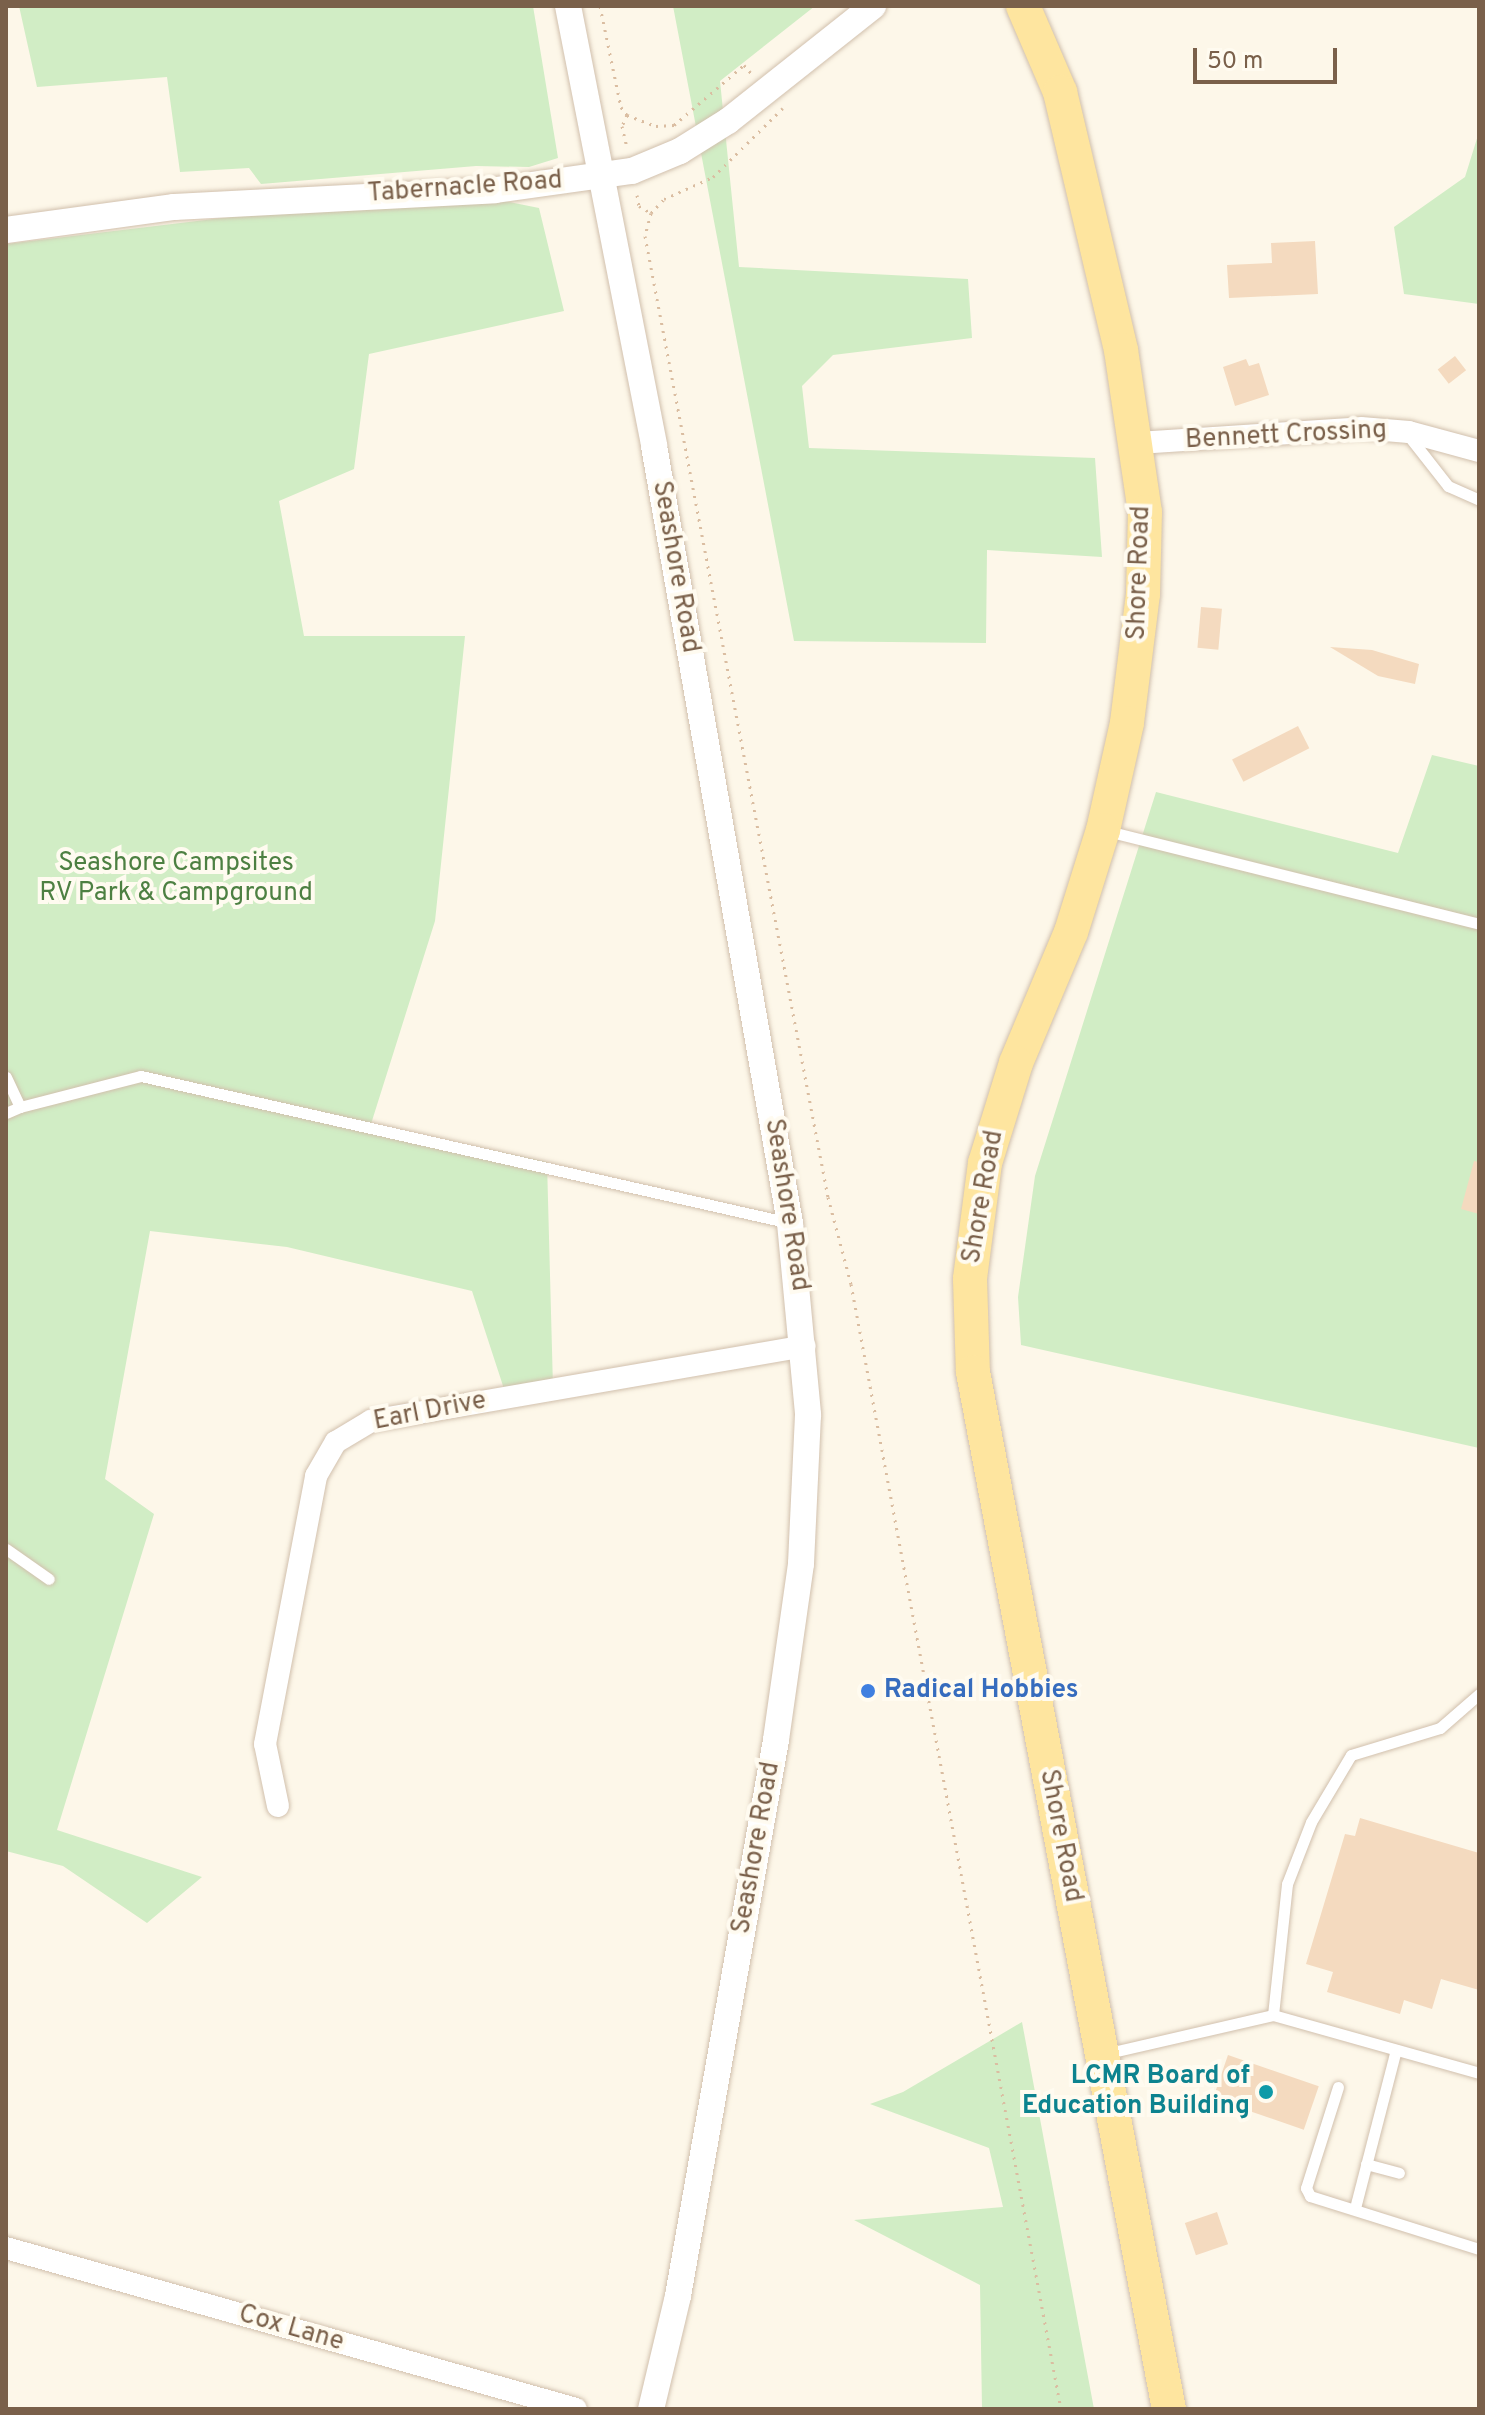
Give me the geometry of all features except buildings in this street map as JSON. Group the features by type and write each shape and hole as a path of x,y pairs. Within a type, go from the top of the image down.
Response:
{"main road":[{"name":"Shore Road","path":"1023,6 1060,92 1074,144 1138,443 1145,512 1143,594 1127,723 1103,830 1071,932 1000,1107 976,1221 970,1314 977,1400 1169,2409"}],"street":[{"name":"Seashore Road","path":"568,6 657,461 790,1223 805,1346 806,1500 788,1661 678,2296 651,2409"},
{"name":"Tabernacle Road","path":"6,230 174,207 496,190 600,178 680,151 766,90 873,6"},
{"name":"Bennett Crossing","path":"1138,443 1361,428 1405,432 1479,451"},
{"name":"Earl Drive","path":"278,1806 265,1744 316,1476 336,1442 371,1421 805,1346"},
{"name":"Cox Lane","path":"6,2248 576,2409"}],"lane":[{"path":"1405,432 1448,486 1479,500"},
{"path":"1103,830 1479,924"},
{"path":"6,1113 141,1076 790,1223"},
{"path":"6,1077 20,1107"},
{"path":"6,1549 49,1579"},
{"path":"1273,2015 1287,1884 1311,1822 1351,1755 1440,1728 1479,1694"},
{"path":"1101,2055 1273,2015 1479,2073"},
{"path":"1355,2208 1396,2050"},
{"path":"1338,2087 1306,2188 1310,2196 1479,2249"},
{"path":"1366,2164 1399,2173"}],"path":[{"path":"600,6 621,107 627,115 656,126 674,125 744,65 784,108 713,177 664,199 651,213 645,236 828,1197 851,1284 1061,2409"},
{"path":"622,126 627,115"},
{"path":"639,206 651,213"}],"green space":[{"path":"19,6 533,6 558,158 529,167 476,166 261,184 249,168 180,172 167,77 37,87"},
{"path":"673,6 815,6 720,81 739,267 968,279 972,338 833,355 802,386 809,448 1095,458 1102,557 987,550 986,643 794,641"},
{"path":"1479,132 1479,304 1404,294 1394,227 1465,177"},
{"name":"Seashore Campsites RV Park & Campground","path":"485,197 539,208 564,311 369,354 354,469 279,501 304,636 465,636 435,921 371,1124 547,1162 553,1387 506,1395 472,1291 287,1247 150,1231 105,1479 154,1514 57,1830 202,1877 147,1923 63,1866 6,1851 6,244 255,214"},
{"path":"1432,755 1479,766 1479,1448 1021,1345 1018,1297 1035,1176 1156,792 1398,853"},
{"path":"1022,2022 1094,2409 982,2409 980,2285 854,2220 1003,2207 989,2148 870,2104 903,2092"}],"place":[{"name":"Radical Hobbies","path":"868,1691"},
{"name":"LCMR Board of Education Building","path":"1266,2092"}]}
